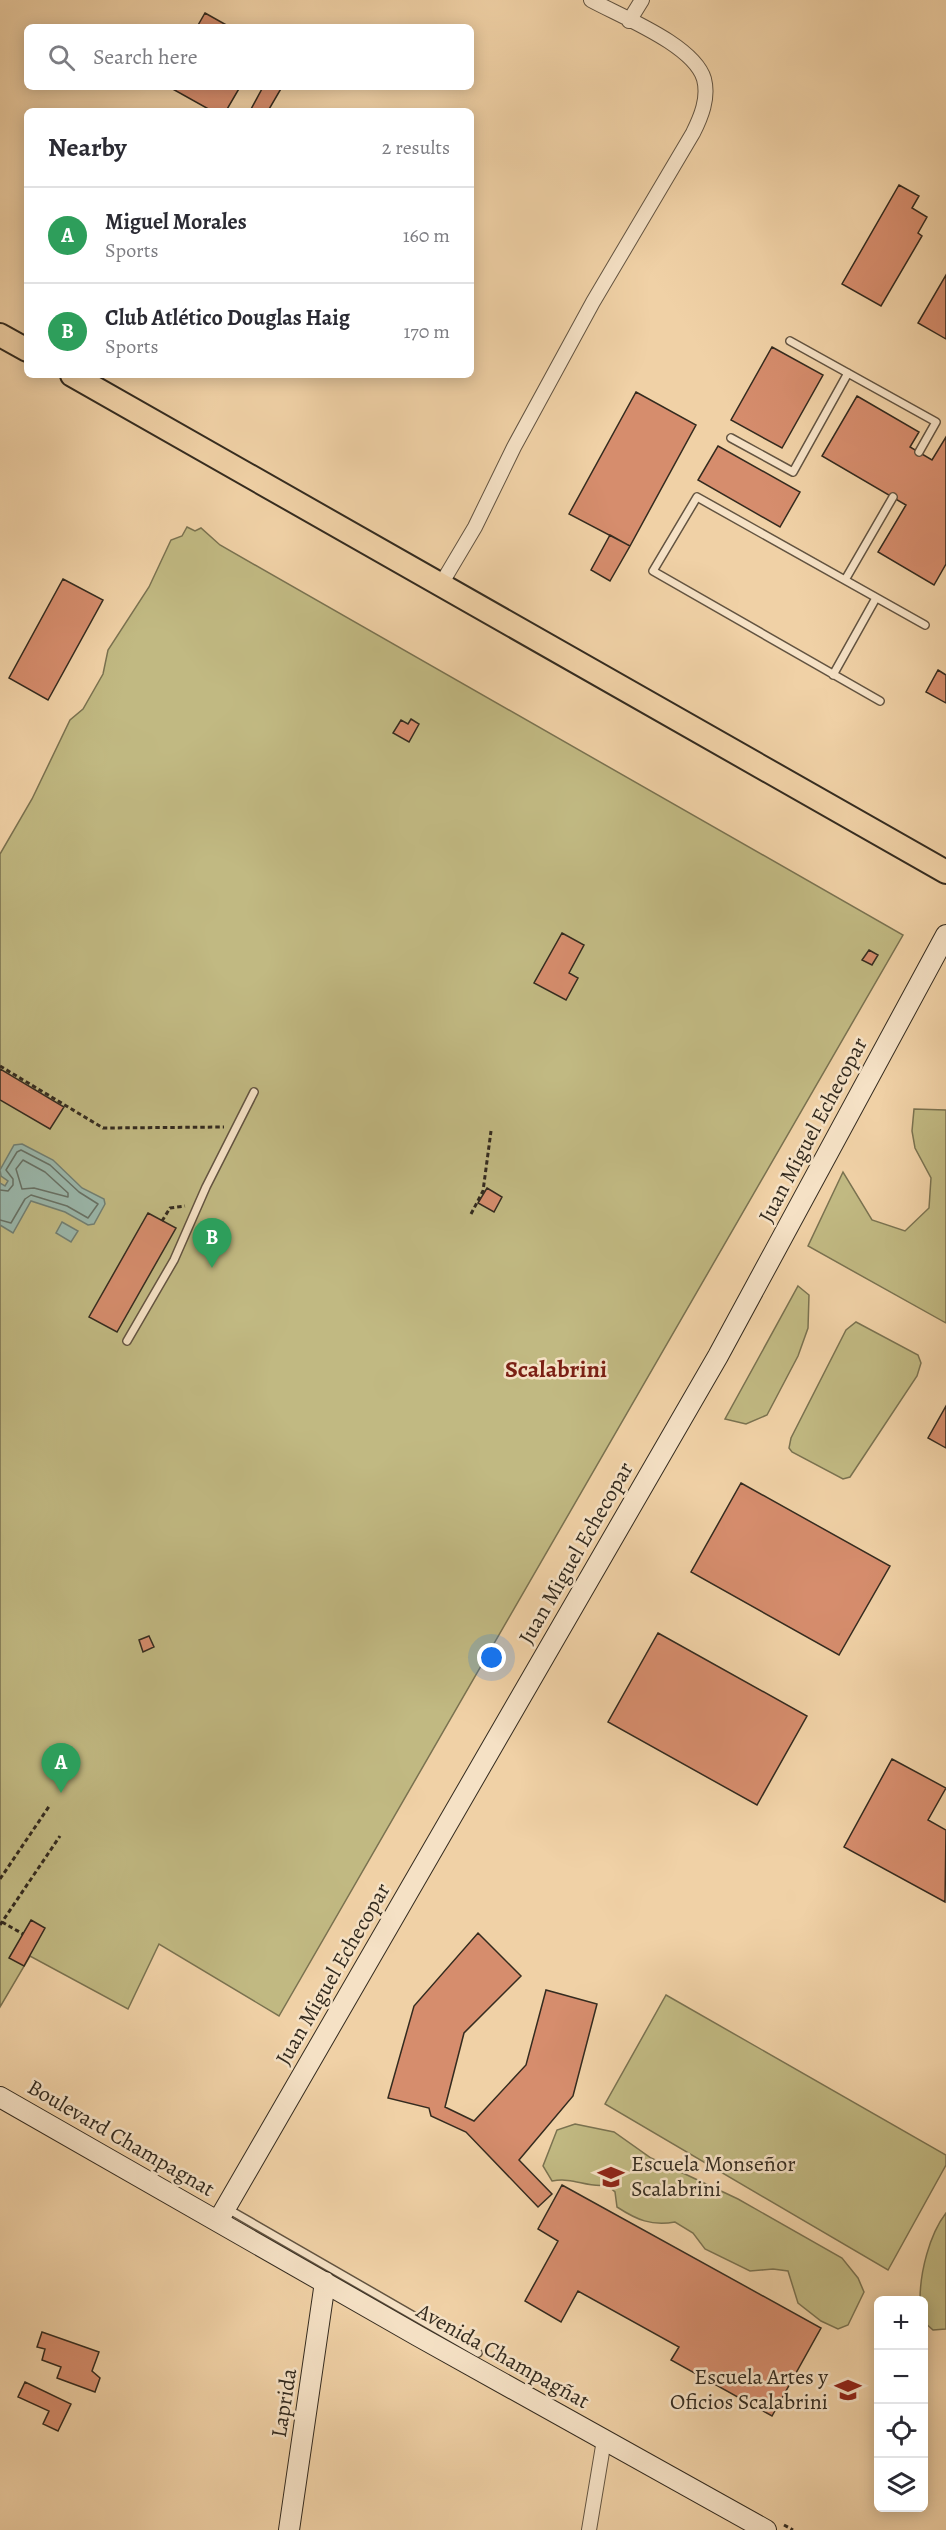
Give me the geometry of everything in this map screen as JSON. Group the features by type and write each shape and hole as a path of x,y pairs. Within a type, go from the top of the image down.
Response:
{"main road":[{"path":"0,335 24,348"},
{"path":"77,378 946,873"}],"street":[{"path":"440,586 475,527 514,447 593,302 702,114 705,96 704,79 694,61 677,46 591,0"},
{"path":"629,21 642,0"},
{"name":"Juan Miguel Echecopar","path":"222,2214 718,1356 946,935"},
{"name":"Boulevard Champagnat","path":"0,2097 222,2214"},
{"name":"Avenida Champagñat","path":"222,2214 325,2282 766,2530"},
{"name":"Laprida","path":"289,2530 325,2282"},
{"path":"589,2530 604,2440"}],"lane":[{"path":"790,340 936,422 919,452"},
{"path":"731,438 793,472 848,373"},
{"path":"880,701 653,571 697,497 925,625"},
{"path":"845,580 893,497"},
{"path":"833,675 876,598"},
{"path":"127,1341 174,1260 198,1204 254,1092"},
{"path":"222,2214 478,2353"}],"path":[{"path":"0,1066 103,1128 235,1127"},
{"path":"471,1214 483,1191 491,1131"},
{"path":"162,1221 170,1208 198,1204"},
{"path":"0,1879 50,1804"},
{"path":"23,1934 1,1924 60,1836"}],"shaded area":[{"path":"187,527 195,531 201,528 220,545 903,935 279,2016 159,1944 128,2009 30,1956 0,2007 0,854 32,799 70,720 83,709 103,674 108,650 149,587 171,540 182,536"},
{"path":"914,1109 946,1110 946,1323 808,1246 843,1172 872,1220 905,1231 929,1208 931,1178 915,1148 912,1131"},
{"path":"798,1286 809,1295 808,1328 798,1356 767,1415 746,1424 725,1419"},
{"path":"856,1322 918,1355 921,1363 917,1376 850,1477 843,1479 792,1452 789,1448 791,1438 846,1330"},
{"path":"666,1995 946,2155 946,2165 888,2270 605,2104"},
{"path":"575,2124 614,2132 651,2158 738,2199 842,2258 858,2278 864,2292 848,2325 838,2329 821,2321 798,2303 788,2271 773,2269 750,2271 705,2249 693,2233 675,2222 644,2221 631,2215 617,2207 615,2192 607,2185 599,2186 567,2180 552,2181 543,2166 557,2130"},
{"path":"946,2213 946,2329 933,2330 928,2326 928,2296 920,2296 930,2243"}],"water":[{"path":"22,1144 53,1160 82,1188 104,1199 105,1204 94,1224 88,1225 65,1212 31,1201 13,1233 0,1225 0,1183 5,1186 8,1181 1,1176 0,1170 14,1145"},
{"path":"62,1222 78,1231 71,1242 56,1233"}],"building":[{"path":"205,13 225,24 199,24"},
{"path":"174,90 238,90 228,108 207,108"},
{"path":"261,90 280,90 270,108 252,108"},
{"path":"899,185 919,196 912,208 927,217 918,233 922,236 881,306 842,284"},
{"path":"946,275 946,339 918,323"},
{"path":"772,347 823,375 782,448 731,420"},
{"path":"636,392 696,425 630,546 569,514"},
{"path":"857,396 919,432 910,447 932,460 946,437 946,564 934,585 878,552 906,505 822,456"},
{"path":"718,446 800,492 780,527 698,480"},
{"path":"610,535 630,546 610,581 591,570"},
{"path":"63,579 103,600 48,700 9,678"},
{"path":"938,670 946,675 946,703 926,692"},
{"path":"411,719 419,724 409,742 393,733 401,720 408,724"},
{"path":"562,933 584,945 569,973 578,978 566,1000 534,983"},
{"path":"869,950 878,955 872,965 862,960"},
{"path":"0,1069 64,1107 50,1129 0,1100"},
{"path":"487,1188 502,1197 494,1212 478,1203"},
{"path":"148,1213 176,1228 117,1332 89,1317"},
{"path":"946,1406 946,1448 928,1438"},
{"path":"741,1483 890,1566 839,1655 691,1572"},
{"path":"658,1633 807,1716 757,1805 608,1722"},
{"path":"149,1636 154,1647 143,1652 139,1640"},
{"path":"892,1759 946,1788 928,1820 946,1830 945,1902 844,1847"},
{"path":"31,1920 45,1928 24,1966 9,1958"},
{"path":"478,1933 521,1976 464,2033 445,2107 474,2121 526,2065 546,1990 597,2004 573,2096 519,2160 552,2194 538,2207 466,2132 431,2116 429,2108 388,2098 414,2006"},
{"path":"562,2185 821,2328 772,2416 671,2360 679,2347 578,2291 561,2322 525,2301 558,2241 538,2229"},
{"path":"42,2332 99,2352 92,2371 100,2378 95,2392 57,2378 61,2367 42,2360 45,2349 37,2347"},
{"path":"25,2382 71,2404 58,2431 43,2424 49,2411 18,2397"}],"place":[{"name":"Club Atlético Douglas Haig","path":"212,1268"},
{"name":"Miguel Morales","path":"61,1793"},
{"name":"Escuela Monseñor Scalabrini","path":"611,2177"},
{"name":"Escuela Artes y Oficios Scalabrini","path":"848,2390"}],"district":[{"name":"Scalabrini","path":"556,1369"}]}
